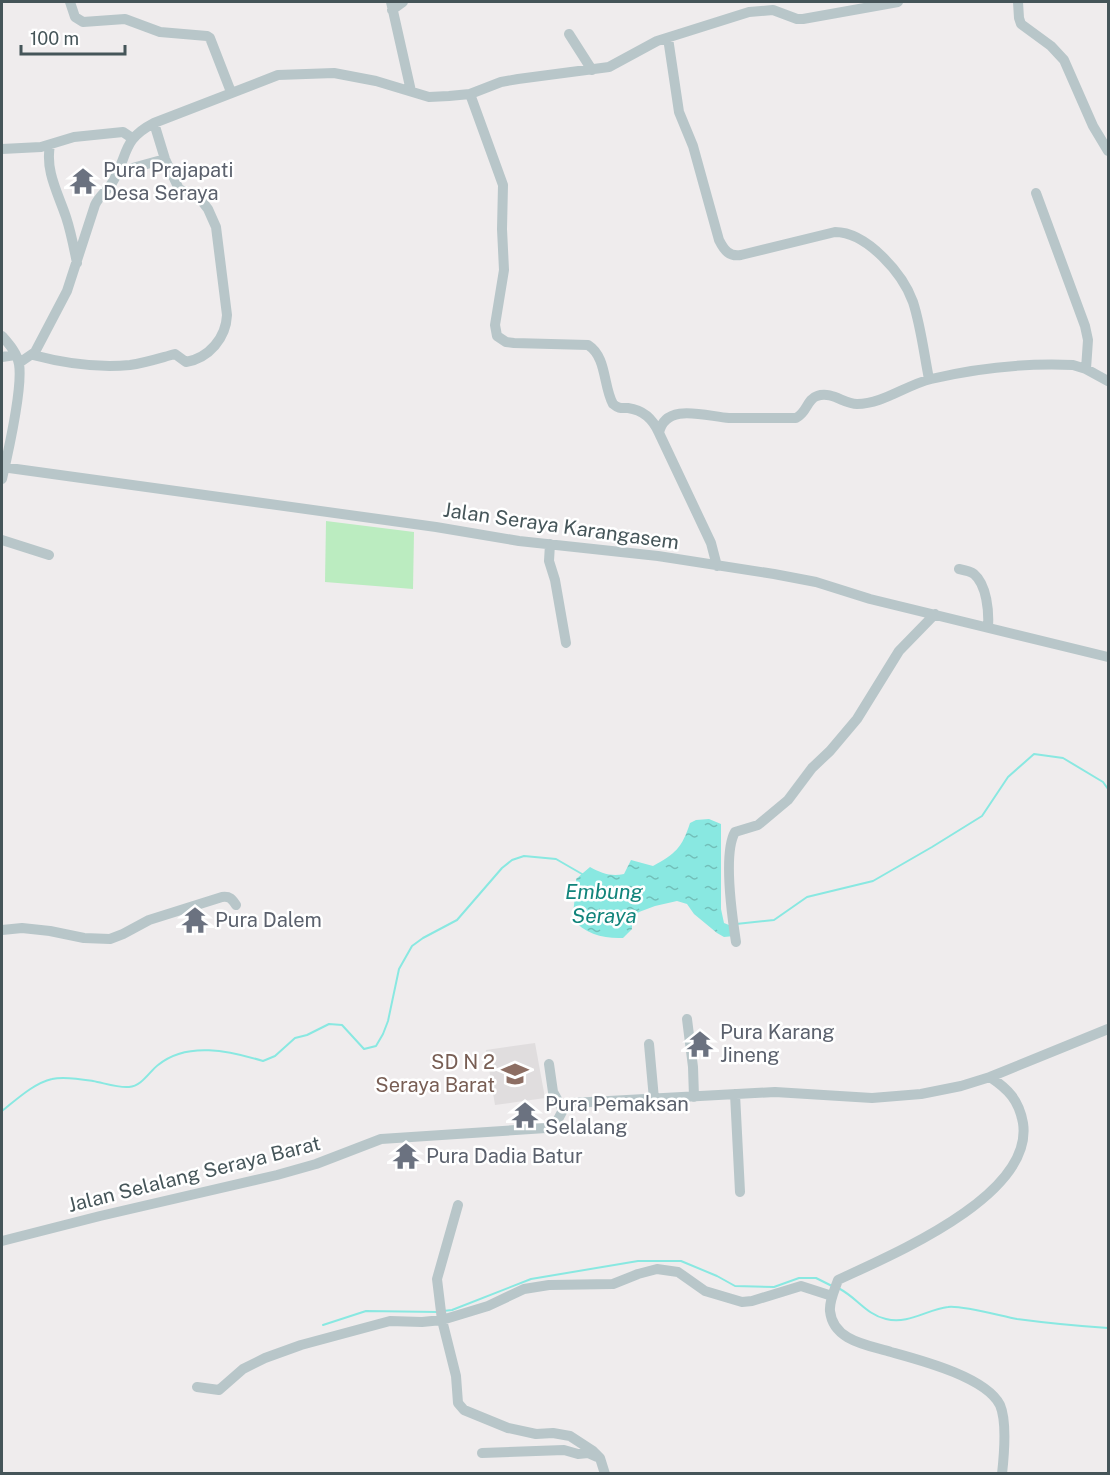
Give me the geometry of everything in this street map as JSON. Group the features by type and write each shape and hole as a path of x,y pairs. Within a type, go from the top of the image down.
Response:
{"street":[{"path":"70,2 75,16 83,22 125,19 160,32 207,36 210,38 231,92"},
{"path":"403,2 392,6 411,91"},
{"path":"33,355 68,291 99,197 109,187 118,172 132,138 154,123 278,75 330,73 429,97 470,94 508,81 609,67 651,44 749,7 773,10 803,19 898,2"},
{"path":"1018,2 1021,24 1051,46 1064,60 1093,126 1108,151"},
{"path":"569,33 592,70"},
{"path":"668,38 679,112 693,146 723,249 730,255 741,255 835,232 854,234 862,238 882,256 911,298 929,380"},
{"path":"470,94 503,185 504,270 495,325 498,336 506,342 514,343 592,347 601,361 613,404 618,408 633,409 652,420 709,537 717,566"},
{"path":"2,357 17,359 33,355 73,363 121,365 150,361 175,354 186,362 207,353 216,345 227,321 227,315 216,227 201,200 179,189 165,159 154,123"},
{"path":"2,149 50,145 74,137 123,132 132,138"},
{"path":"50,145 51,177 66,216 77,263"},
{"path":"118,172 165,159"},
{"path":"1036,193 1085,326 1088,340 1086,369"},
{"path":"2,336 12,347 17,359 20,385 7,424 2,471"},
{"path":"659,433 664,421 689,412 728,418 796,418 801,416 816,396 833,396 857,404 889,396 929,380 983,369 1063,365 1086,369 1108,381"},
{"name":"Jalan Seraya Karangasem","path":"2,471 110,481 550,544 658,556 794,577 870,599 1108,657"},
{"path":"2,540 49,555"},
{"path":"550,544 549,561 555,580 566,643"},
{"path":"959,569 974,574 981,585 988,610 988,627"},
{"path":"736,942 730,857 731,839 735,832 758,825 788,800 812,768 857,719 899,651 935,614"},
{"path":"2,930 31,929 101,940 123,934 159,916 222,897 227,896 236,905"},
{"path":"687,1019 694,1096"},
{"name":"Jalan Selalang Seraya Barat","path":"2,1241 121,1210 277,1175 316,1164 381,1139 546,1128 555,1125 563,1110 572,1103 775,1092 888,1098 961,1086 990,1077 1108,1029"},
{"path":"649,1044 654,1099"},
{"path":"549,1064 553,1092 563,1110"},
{"path":"1007,1089 1009,1074 1015,1068"},
{"path":"990,1077 1007,1089 1017,1101 1023,1126 1020,1153 1005,1178 983,1199 926,1239 838,1280 830,1310 836,1327 852,1341 971,1379 991,1394 997,1400 1004,1416 1002,1473"},
{"path":"735,1094 740,1192"},
{"path":"458,1205 437,1279 442,1320 456,1376 458,1403 464,1410 508,1428 536,1434 553,1433 570,1436 600,1458 605,1473"},
{"path":"197,1387 219,1390 240,1371 265,1358 301,1345 377,1324 390,1321 442,1320 488,1306 524,1290 562,1284 613,1284 657,1269 678,1272 705,1291 742,1302 801,1286 833,1295"},
{"path":"482,1453 564,1450 578,1454 588,1453 600,1458"}],"shaded area":[{"name":"SD N 2 Seraya Barat","path":"535,1043 545,1098 495,1105 486,1050"}],"green space":[{"path":"326,521 414,532 413,589 325,582"}],"water":[{"name":"Embung Seraya","path":"709,819 721,824 721,909 724,923 734,927 734,936 724,937 717,933 694,914 687,904 677,901 639,912 632,918 632,929 623,938 595,935 573,919 576,879 590,867 602,873 615,875 624,874 631,860 653,866 677,849 690,823"}],"waterway":[{"path":"736,924 774,920 807,897 873,881 982,816 1008,777 1034,754 1063,758 1103,782 1108,789"},
{"path":"2,1111 32,1088 52,1079 72,1078 120,1087 134,1086 158,1065 182,1053 209,1050 263,1061 275,1056 295,1038 329,1024 342,1025 364,1049 376,1046 388,1021 399,969 412,946 457,920 502,868 512,860 524,856 556,859 582,874"},
{"path":"443,1311 452,1310 531,1279 638,1261 681,1261 735,1286 774,1287 799,1278 816,1278 832,1286"},
{"path":"840,1289 873,1314 886,1319 902,1320 940,1308 954,1307 1017,1319 1108,1328"},
{"path":"323,1325 366,1311 438,1312"}],"place":[{"name":"Pura Prajapati Desa Seraya","path":"83,181"},
{"name":"Pura Dalem","path":"195,920"},
{"name":"Pura Karang Jineng","path":"700,1044"},
{"name":"SD N 2 Seraya Barat","path":"515,1074"},
{"name":"Pura Pemaksan Selalang","path":"525,1115"},
{"name":"Pura Dadia Batur","path":"406,1156"}]}
